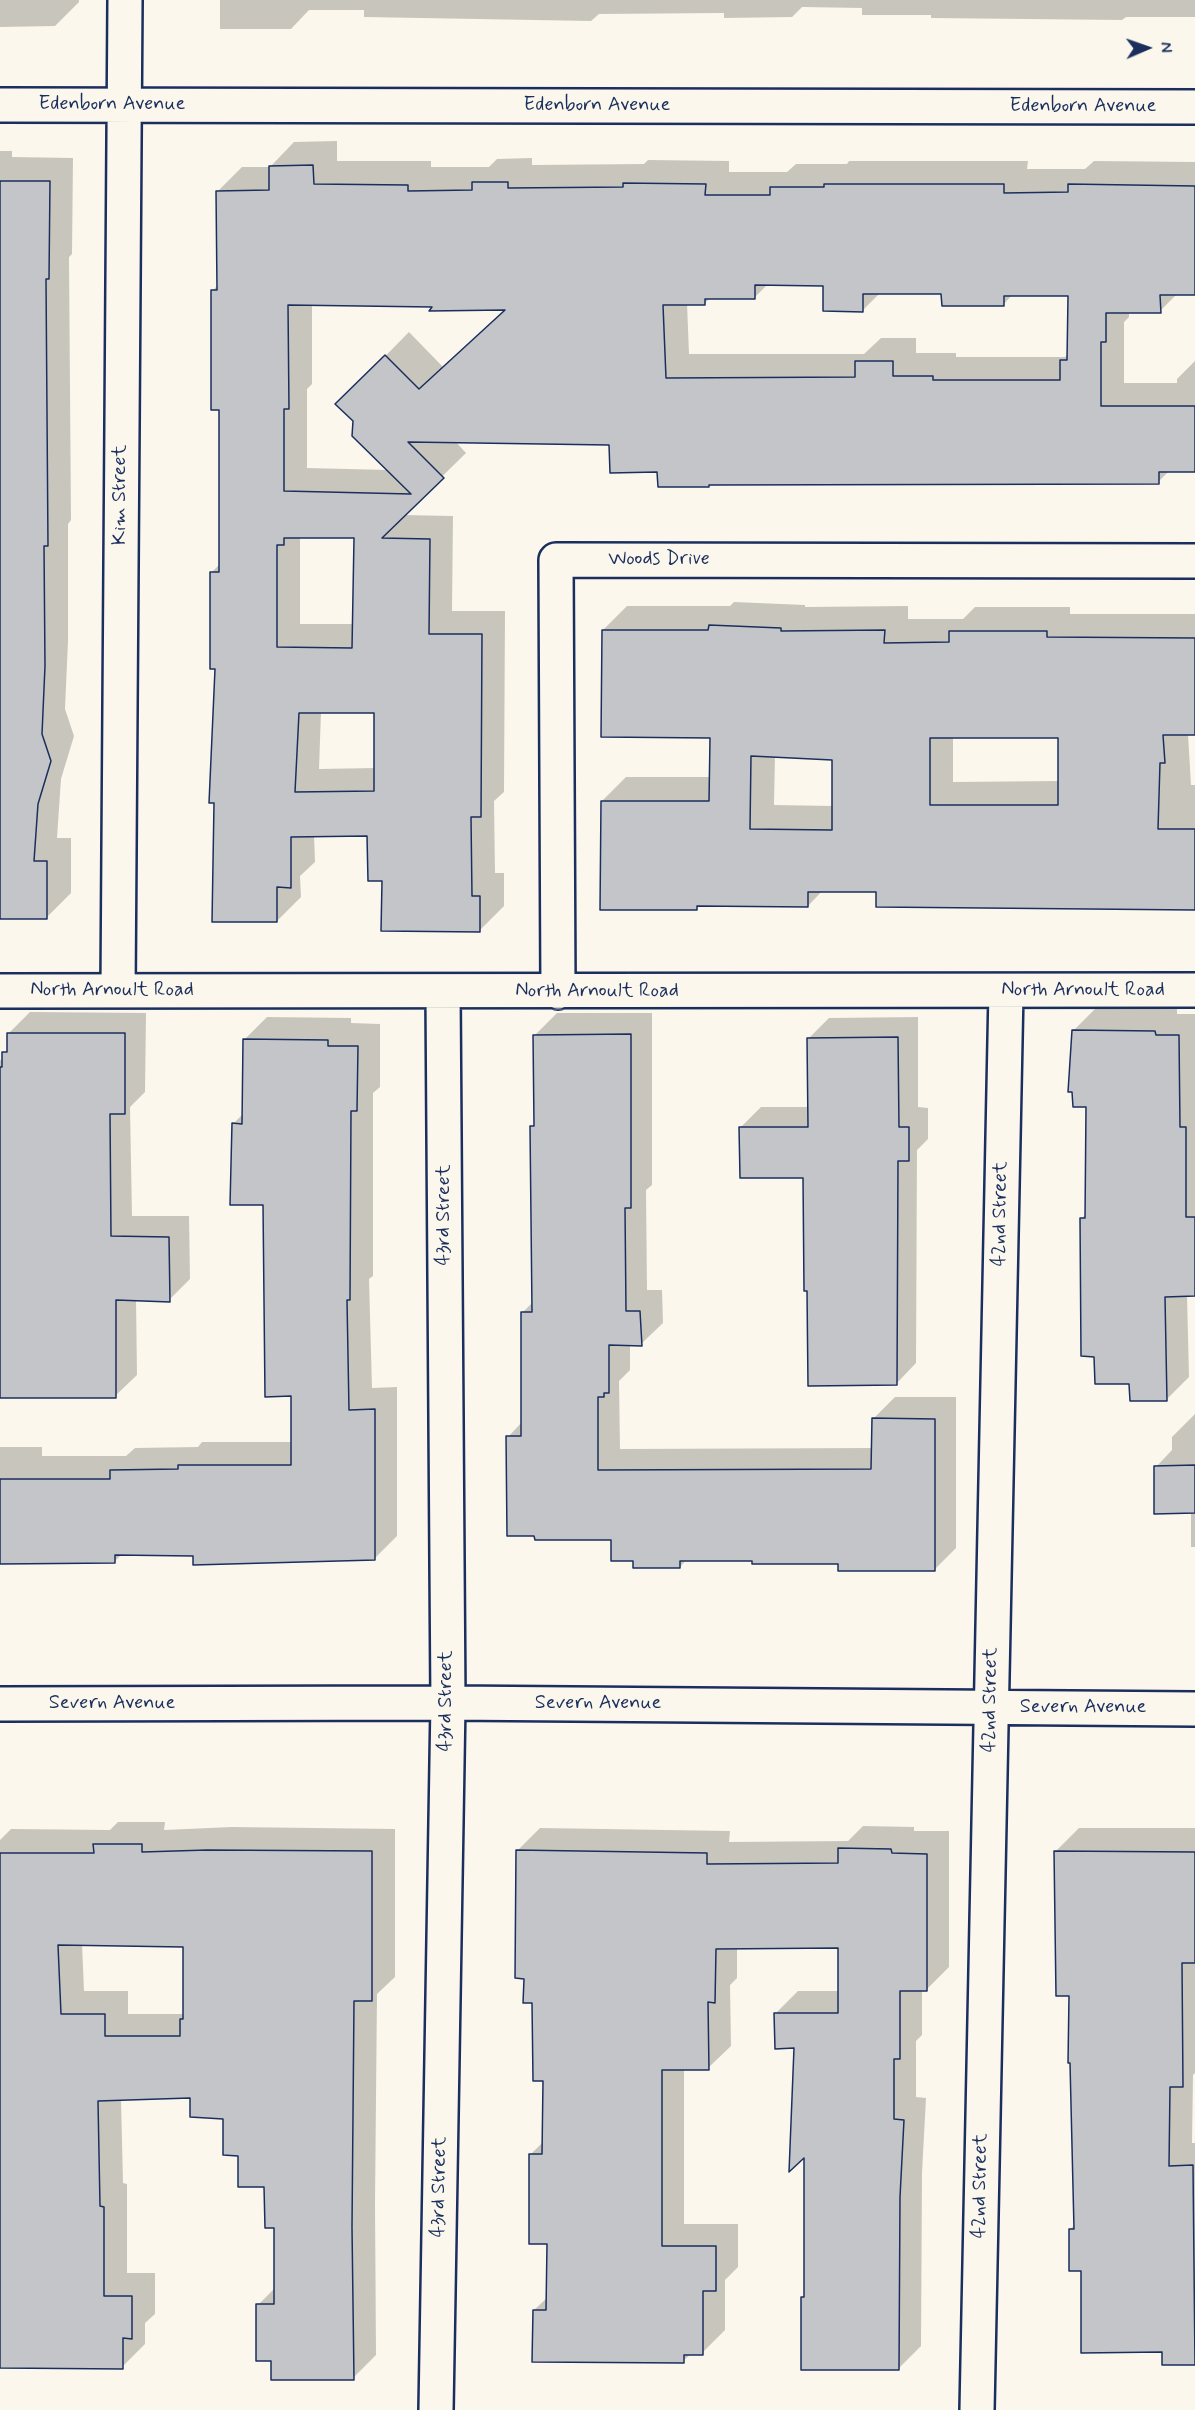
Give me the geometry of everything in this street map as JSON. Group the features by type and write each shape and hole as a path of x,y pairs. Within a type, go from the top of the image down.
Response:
{"street":[{"name":"Kim Street","path":"118,990 125,0"},
{"name":"Edenborn Avenue","path":"0,105 1195,107"},
{"name":"Woods Drive","path":"558,992 556,560 1195,561"},
{"name":"North Arnoult Road","path":"0,992 118,990 443,992 1195,990"},
{"name":"42nd Street","path":"977,2410 1006,990"},
{"name":"43rd Street","path":"436,2410 448,1703 443,992"},
{"name":"Severn Avenue","path":"0,1704 448,1703 1195,1709"}],"building":[{"path":"313,165 314,184 408,185 408,191 472,190 472,182 508,182 508,188 623,187 623,183 706,184 705,195 770,195 770,187 824,187 824,184 1004,184 1004,193 1068,192 1068,184 1195,186 1195,295 1160,295 1161,313 1106,313 1106,342 1101,342 1101,406 1195,406 1195,472 1159,472 1159,484 658,487 657,472 610,473 609,445 408,442 444,478 382,538 430,539 429,634 482,634 481,817 471,817 472,896 480,896 480,932 381,931 382,881 368,881 367,836 291,837 291,888 277,887 277,922 212,922 214,803 209,803 215,669 210,669 210,572 219,572 219,410 211,410 211,290 217,290 216,191 269,190 269,166","holes":["755,285 823,286 823,311 863,312 863,294 941,294 942,306 1004,306 1004,296 1068,296 1067,360 1060,360 1060,380 933,380 933,376 893,376 893,361 855,361 855,377 666,378 663,305 705,305 705,299 755,299","288,305 432,307 429,311 505,310 419,389 385,355 335,404 353,421 352,436 411,494 284,491 284,409 289,409","284,538 354,538 352,648 277,647 277,545 284,545","299,713 374,713 374,791 295,792"]},
{"path":"0,181 50,181 49,279 46,279 48,546 44,546 45,666 42,734 51,761 38,804 34,861 47,861 47,919 0,919"},
{"path":"709,625 781,628 781,631 885,630 884,643 949,642 949,631 1047,631 1047,637 1195,638 1195,735 1163,735 1165,763 1160,763 1158,829 1195,829 1195,910 876,907 876,892 808,892 808,907 697,906 697,910 600,910 601,801 709,801 710,738 601,737 602,630 708,630","holes":["930,738 1058,738 1058,805 930,805","751,756 832,760 832,830 750,829"]},
{"path":"1072,1030 1155,1031 1156,1035 1179,1035 1180,1127 1186,1127 1186,1217 1195,1217 1195,1296 1165,1297 1167,1401 1130,1401 1129,1384 1095,1384 1094,1357 1081,1356 1080,1218 1085,1218 1086,1107 1073,1107 1072,1092 1068,1092"},
{"path":"7,1033 125,1033 125,1114 110,1114 111,1236 169,1237 170,1302 116,1300 116,1398 0,1398 0,1067 2,1067 2,1052 7,1052"},
{"path":"631,1034 631,1208 625,1208 626,1311 640,1311 642,1346 609,1345 609,1393 604,1393 604,1397 598,1397 598,1470 871,1469 872,1418 935,1419 935,1571 838,1571 838,1564 752,1564 752,1561 680,1561 680,1568 633,1568 633,1561 611,1561 611,1540 535,1540 534,1536 507,1536 506,1436 521,1436 521,1312 532,1312 530,1126 534,1126 533,1035"},
{"path":"898,1037 899,1127 909,1127 909,1161 898,1161 897,1385 808,1386 803,1178 740,1178 739,1127 808,1127 807,1038"},
{"path":"243,1039 328,1040 328,1046 358,1046 357,1111 351,1111 350,1300 347,1300 349,1410 375,1409 375,1560 193,1565 193,1556 115,1555 115,1563 0,1564 0,1479 110,1479 110,1470 178,1469 178,1465 291,1465 291,1396 265,1397 263,1205 230,1205 232,1123 242,1124"},
{"path":"1195,1465 1195,1513 1154,1514 1154,1466"},
{"path":"93,1844 142,1844 142,1852 372,1851 372,2001 354,2001 352,2227 354,2380 271,2380 271,2361 256,2361 256,2304 274,2304 274,2228 265,2228 264,2187 238,2187 238,2156 223,2155 223,2119 190,2117 190,2098 98,2101 100,2206 104,2207 104,2296 132,2296 132,2339 123,2338 123,2369 0,2368 0,1853 94,1853","holes":["58,1945 183,1947 183,2019 180,2019 180,2036 105,2036 105,2014 61,2014"]},
{"path":"838,1848 891,1849 892,1853 927,1854 927,1991 900,1991 900,2059 894,2059 894,2119 904,2120 900,2197 899,2370 801,2370 801,2297 804,2297 804,2158 789,2172 794,2048 775,2049 774,2013 838,2013 838,1948 716,1949 715,2003 708,2002 709,2070 662,2070 662,2246 716,2246 716,2291 703,2291 703,2355 684,2355 684,2363 532,2362 533,2310 546,2310 547,2244 529,2244 529,2154 542,2154 543,2081 533,2081 532,2003 523,2003 524,1979 515,1978 516,1850 707,1853 707,1864 838,1863"},
{"path":"1054,1851 1195,1852 1195,1963 1182,1963 1183,2087 1170,2087 1169,2166 1193,2165 1195,2365 1162,2365 1162,2352 1081,2353 1081,2271 1069,2271 1069,2229 1074,2229 1070,2063 1068,2063 1069,1996 1056,1996"}]}
